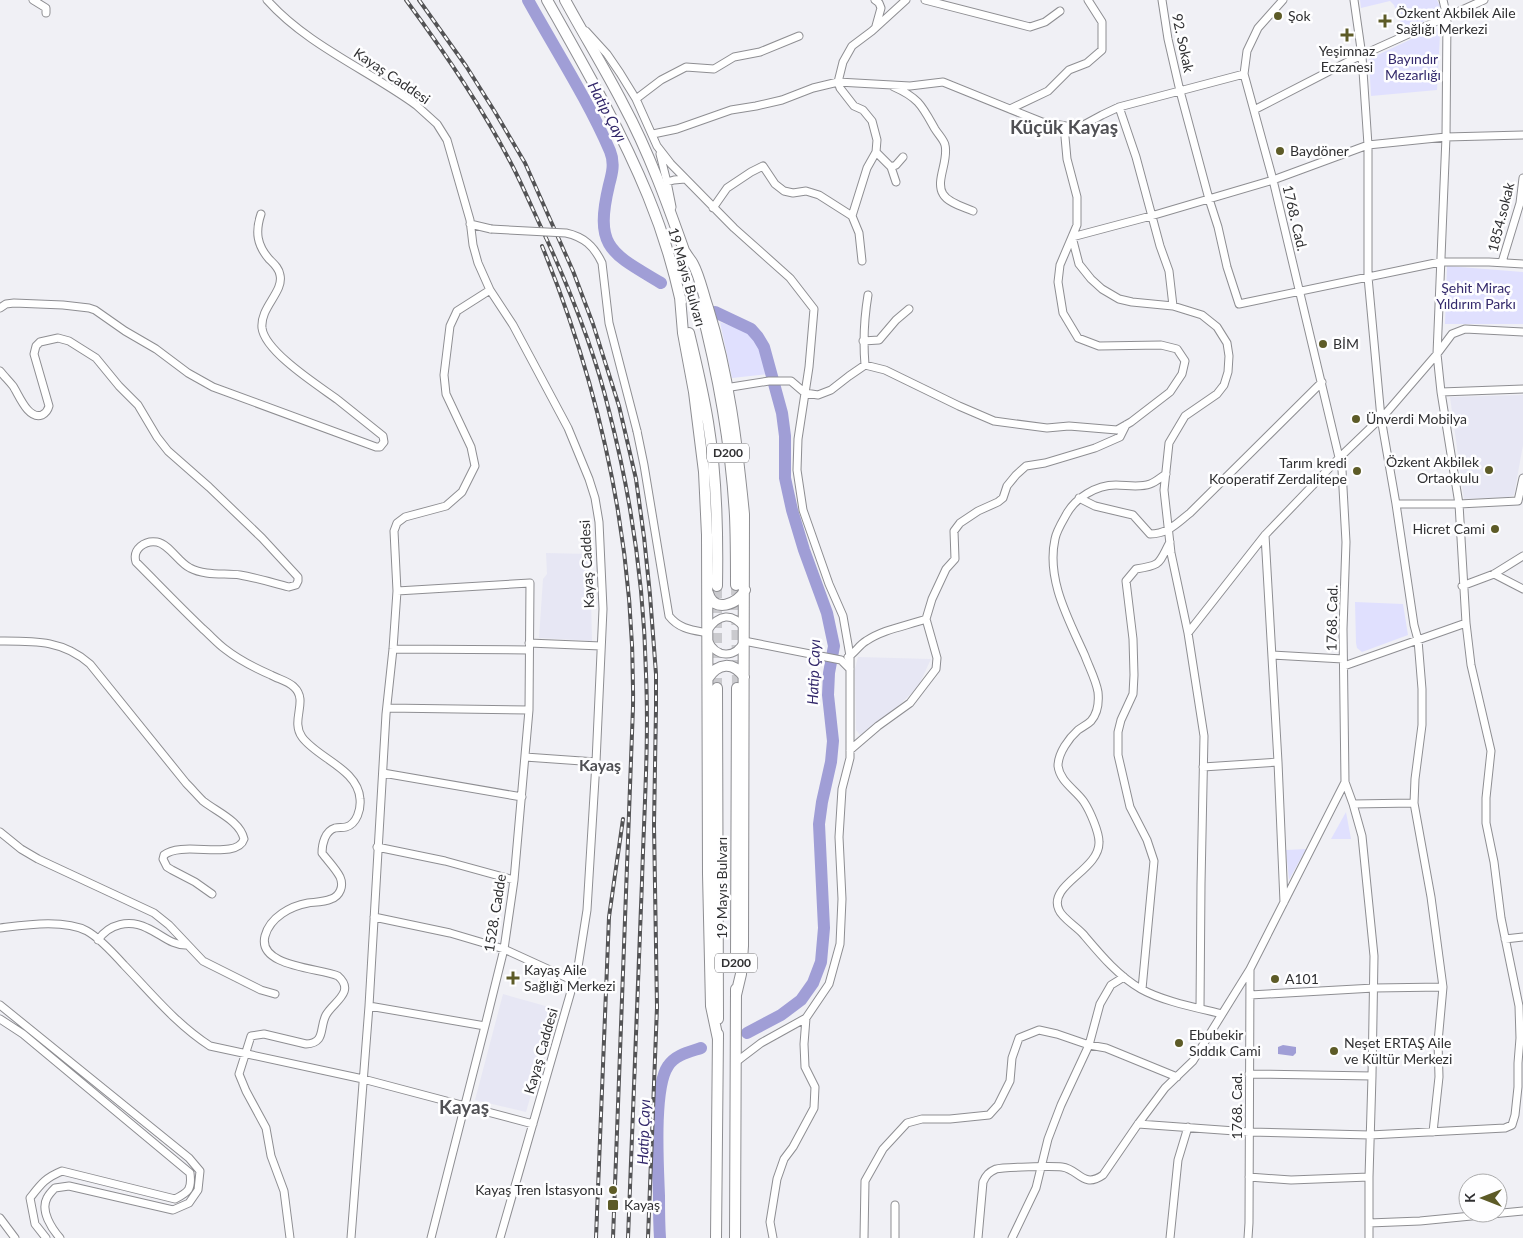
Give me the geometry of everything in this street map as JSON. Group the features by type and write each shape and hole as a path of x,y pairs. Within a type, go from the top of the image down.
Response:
{"highway":[{"name":"19 Mayıs Bulvarı","path":"547,0 590,76 626,147 649,197 670,260 708,422 714,470 718,542 717,586"},
{"name":"19 Mayıs Bulvarı","path":"565,0 624,105 643,147 675,224 709,323"},
{"path":"685,252 694,264 705,298 737,445 744,514 740,588 744,629 743,946 741,974 736,995"},
{"path":"685,328 704,472 707,535 708,855 711,1006 718,1039"},
{"path":"708,592 713,602 725,605 739,600 742,596 740,588"},
{"path":"708,678 718,668 730,665 744,676"},
{"name":"19 Mayıs Bulvarı","path":"716,1238 718,1039 717,688"},
{"name":"19 Mayıs Bulvarı","path":"735,1238 737,688"}],"street":[{"path":"33,0 45,7 46,13"},
{"name":"Kayaş Caddesi","path":"267,0 306,35 403,96 437,124 447,140 470,224 478,263 490,290 513,325 568,428 592,489 599,522 602,581 601,646 587,910 578,968 500,1238"},
{"path":"874,0 879,3 881,8 875,28"},
{"path":"852,216 867,168 876,152 877,140 872,121 864,110 854,106 840,88 838,82 843,62 852,46 906,0"},
{"path":"925,0 1030,27 1045,22 1060,11"},
{"path":"1010,109 1048,91 1069,70 1087,62 1102,50 1102,22 1088,0"},
{"name":"92. Sokak","path":"1162,0 1168,39 1180,91 1218,227 1227,267 1239,304 1300,292"},
{"path":"1354,0 1362,56 1368,145 1368,277 1381,418 1418,640 1422,689 1422,725 1414,803 1431,898 1443,987 1438,1042 1439,1077 1433,1132"},
{"path":"1138,1124 1249,1132 1370,1135 1505,1128 1512,1125 1515,1115 1518,1087 1519,1006 1500,918 1494,862 1486,823 1486,798 1491,751 1472,665 1466,623 1462,586 1458,504 1437,354 1446,137 1447,16 1443,0"},
{"path":"1254,110 1362,56 1484,0"},
{"name":"1768. Cad.","path":"1248,1238 1250,969 1345,782 1346,542 1342,470 1273,180 1244,74 1247,51 1258,28 1281,1"},
{"path":"577,21 607,54 636,99 657,146 668,182 675,224"},
{"path":"636,99 661,80 686,67 714,69 734,57 760,52 799,36"},
{"path":"652,134 677,129 730,110 782,100 813,88 838,82 910,86 942,82 1042,122 1078,128 1119,107 1244,74"},
{"path":"886,84 915,98 922,106 945,145 940,186 944,196 952,202 973,211"},
{"path":"1119,107 1136,157 1151,216 1169,271 1173,306"},
{"path":"724,388 769,380 792,381 805,393 818,395 831,390 865,365 885,370 959,406 994,420 1047,428 1069,426 1117,430 1170,392 1182,374 1185,361 1177,349 1161,344 1099,346 1078,338 1063,313 1058,282 1060,265 1077,225 1076,197 1067,159 1064,126"},
{"path":"1072,237 1273,180 1368,145 1446,137 1523,135"},
{"path":"657,146 670,164 713,208 790,278 814,308 798,439 797,470 803,510 829,584 843,616 850,656 850,758 842,789 839,838 842,899 840,944 829,984 806,1018 761,1043 736,1062"},
{"path":"876,152 891,166 896,182"},
{"path":"891,166 896,165 903,157"},
{"path":"713,208 727,188 763,166 775,184 784,191 793,193 806,191 819,195 852,216 859,232 862,261"},
{"name":"1854.sokak","path":"1502,262 1520,203 1523,178"},
{"path":"668,182 685,179"},
{"path":"0,308 6,304 14,303 73,306 95,310 125,331 156,349 188,373 213,387 380,447 384,442 383,436 290,364 272,347 265,337 262,328 263,317 267,306 278,288 280,280 277,268 264,253 259,243 257,232 260,214"},
{"path":"470,224 491,229 576,235 592,246 597,254 602,263 610,329 637,430 644,465 669,616 678,626 708,634"},
{"path":"1072,237 1079,264 1102,289 1119,299 1173,306 1202,315 1212,322 1224,338 1229,356 1228,372 1224,385 1217,394 1185,416 1169,443 1164,490 1170,542 1188,633 1204,736 1200,1008"},
{"path":"1300,292 1440,262 1523,264"},
{"path":"351,1238 369,1006 382,773 394,649 397,591 394,531 397,523 405,516 446,506 462,492 475,466 471,447 446,394 444,376 450,326 456,311 490,290"},
{"path":"865,365 864,317 868,295"},
{"path":"863,341 879,340 896,320 909,309"},
{"path":"1188,633 1265,535 1339,458 1381,418 1452,334 1465,330 1523,332"},
{"path":"0,371 27,409 33,414 40,416 45,413 49,406 34,354 38,344 52,339 63,339 92,355 138,405 157,437 168,451 204,482 262,538 298,577 296,585 290,587 247,576 194,570 185,565 164,545 158,542 142,545 136,550 134,555 136,562 224,649 296,689 300,702 297,725 302,737 347,774 356,784 360,794 359,810 354,821 349,826 330,830 322,848 322,853 340,877 342,884 338,894 330,899 302,905 284,912 272,922 264,940 268,952 281,962 338,976 344,986 343,995 328,1012 323,1021 321,1035 315,1042 306,1044 260,1034 251,1036 239,1074 266,1128 271,1156 284,1191 290,1238"},
{"path":"1079,498 1095,506 1133,515 1150,534 1158,534 1169,530 1190,513 1322,382"},
{"path":"1441,392 1523,390"},
{"path":"850,750 878,726 910,703 936,669 937,658 926,619 932,599 946,569 955,559 954,531 960,523 1003,498 1007,486 1016,474 1026,466 1045,463 1095,448 1120,437 1127,424"},
{"path":"1166,474 1151,484 1103,487 1079,498 1067,513 1055,538 1053,574 1098,691 1098,708 1091,721 1077,731 1067,742 1060,754 1058,766 1063,779 1084,802 1093,820 1099,841 1097,853 1089,865 1065,885 1057,901 1059,911 1124,977 1142,989 1170,1000 1222,1014"},
{"path":"1396,504 1458,504 1518,501 1523,478"},
{"path":"1265,535 1284,902"},
{"path":"1142,989 1154,861 1147,840 1130,807 1118,756 1120,720 1133,694 1134,675 1133,639 1126,581 1136,569 1152,567 1158,564 1170,542"},
{"path":"1462,586 1494,574 1523,556"},
{"path":"1494,574 1523,589"},
{"name":"1528. Cadde","path":"397,591 530,583 529,710 514,880 504,948 486,1026 431,1238"},
{"path":"744,629 736,620 724,617 713,622 708,634 714,650 725,654 737,651 744,641 841,660 850,668"},
{"path":"841,660 850,656 865,641 877,635 926,619"},
{"path":"1272,655 1344,662 1418,640 1466,623"},
{"path":"0,641 53,644 68,649 84,658 194,792 238,826 244,839 240,846 216,850 177,849 166,854 164,857 164,863 167,866 212,894"},
{"path":"394,649 601,646"},
{"path":"387,708 529,710"},
{"path":"525,758 596,762"},
{"path":"1203,768 1278,762"},
{"path":"382,773 522,797"},
{"path":"1345,782 1362,836 1374,956 1369,1238"},
{"path":"1353,804 1414,803"},
{"path":"0,832 21,849 38,859 148,909 169,925 198,958 261,990 275,994"},
{"path":"378,847 445,861 514,880"},
{"path":"374,917 450,933 504,948 574,981"},
{"path":"0,928 30,924 62,924 87,931 109,950 174,1018 210,1046 246,1052 363,1079 533,1124"},
{"path":"98,940 103,933 113,926 130,924 146,927 180,945 187,945"},
{"path":"1505,939 1523,937"},
{"path":"978,1238 983,1182 986,1175 998,1168 1063,1167 1089,1181 1103,1174 1165,1088 1193,1061 1250,969"},
{"path":"1012,1238 1036,1188 1048,1139 1061,1105 1089,1045 1100,1004 1111,986 1124,977"},
{"path":"1250,995 1374,988 1443,987"},
{"path":"0,1005 189,1158 200,1171 198,1190 189,1203 173,1210 69,1186 55,1188 46,1199 46,1216 60,1238"},
{"path":"369,1006 486,1026"},
{"path":"773,1238 770,1222 778,1179 784,1159 793,1147 814,1108 815,1087 805,1067 806,1018"},
{"path":"0,1019 23,1034 190,1173 192,1184 186,1194 175,1199 62,1171 50,1176 30,1198 35,1224 46,1238"},
{"path":"864,1238 866,1181 883,1149 908,1123 922,1119 950,1119 989,1115 998,1105 1010,1082 1012,1058 1019,1038 1039,1030 1057,1034 1089,1045 1106,1048 1177,1077"},
{"path":"1249,1074 1372,1076"},
{"path":"1170,1238 1178,1160 1188,1127"},
{"path":"1249,1178 1291,1180 1369,1177"},
{"path":"895,1205 895,1238"},
{"path":"1369,1223 1420,1221 1523,1211"},
{"path":"0,1218 15,1238"}],"shaded area":[{"name":"Özkent Akbilek Ortaokulu","path":"1523,395 1523,445 1514,495 1508,497 1464,499 1450,397"},
{"path":"546,553 590,554 592,641 539,638 543,579 547,574"},
{"path":"858,657 931,659 918,687 895,709 860,735 856,730 855,669"},
{"path":"503,994 556,1009 526,1112 475,1100"}],"green space":[{"path":"1360,0 1437,0 1441,12 1404,32 1394,5 1390,1 1361,8"},
{"name":"Bayındır Mezarlığı","path":"1437,27 1440,35 1437,90 1371,96 1369,59"},
{"name":"Şehit Miraç Yıldırım Parkı","path":"1447,266 1523,272 1523,324 1445,324"},
{"path":"720,322 750,333 761,347 769,374 732,378"},
{"path":"1355,602 1403,604 1408,635 1362,652 1357,648 1356,643"},
{"path":"1346,812 1351,839 1331,839"},
{"path":"1306,849 1289,880 1286,850"}],"water":[{"path":"1283,1045 1296,1047 1296,1053 1293,1056 1278,1054 1278,1047"}],"waterway":[{"name":"Hatip Çayı","path":"528,0 582,94 612,155 612,168 605,206 604,223 606,236 611,246 619,255 661,283"},
{"name":"Hatip Çayı","path":"715,312 751,329 764,347 782,413 785,436 785,478 792,510 804,550 827,613 834,646 829,673 828,695 833,741 831,762 819,824 824,928 821,962 813,983 801,1000 781,1015 747,1033"},
{"name":"Hatip Çayı","path":"660,1238 657,1128 663,1077 674,1059 701,1048"}],"tunnel":[{"path":"736,585 737,688"},
{"path":"717,586 717,688"}],"railway":[{"path":"406,0 450,62 490,125 518,178 556,261 574,303 597,367 617,443 630,508 639,574 645,641 647,726 628,1238"},
{"path":"419,0 466,66 525,163 573,271 593,324 619,406 636,479 650,595 656,674 654,825 657,1007 648,1238"},
{"path":"542,246 582,358 598,415 611,472 621,530 628,589 633,707 613,1238"},
{"path":"596,1238 609,917 623,819"}],"place":[{"name":"Şok","path":"1278,16"},
{"name":"Özkent Akbilek Aile Sağlığı Merkezi","path":"1385,21"},
{"name":"Yeşimnaz Eczanesi","path":"1347,35"},
{"name":"Baydöner","path":"1280,151"},
{"name":"BİM","path":"1323,344"},
{"name":"Ünverdi Mobilya","path":"1356,419"},
{"name":"Özkent Akbilek Ortaokulu","path":"1489,470"},
{"name":"Tarım kredi Kooperatif Zerdalitepe","path":"1357,471"},
{"name":"Hicret Cami","path":"1495,529"},
{"name":"Kayaş Aile Sağlığı Merkezi","path":"513,978"},
{"name":"A101","path":"1275,979"},
{"name":"Ebubekir Sıddık Cami","path":"1179,1043"},
{"name":"Neşet ERTAŞ Aile ve Kültür Merkezi","path":"1334,1051"},
{"name":"Kayaş Tren İstasyonu","path":"613,1190"},
{"name":"Kayaş","path":"613,1205"}],"district":[{"name":"Küçük Kayaş","path":"1064,127"},
{"name":"Kayaş","path":"600,765"},
{"name":"Kayaş","path":"464,1107"}]}
